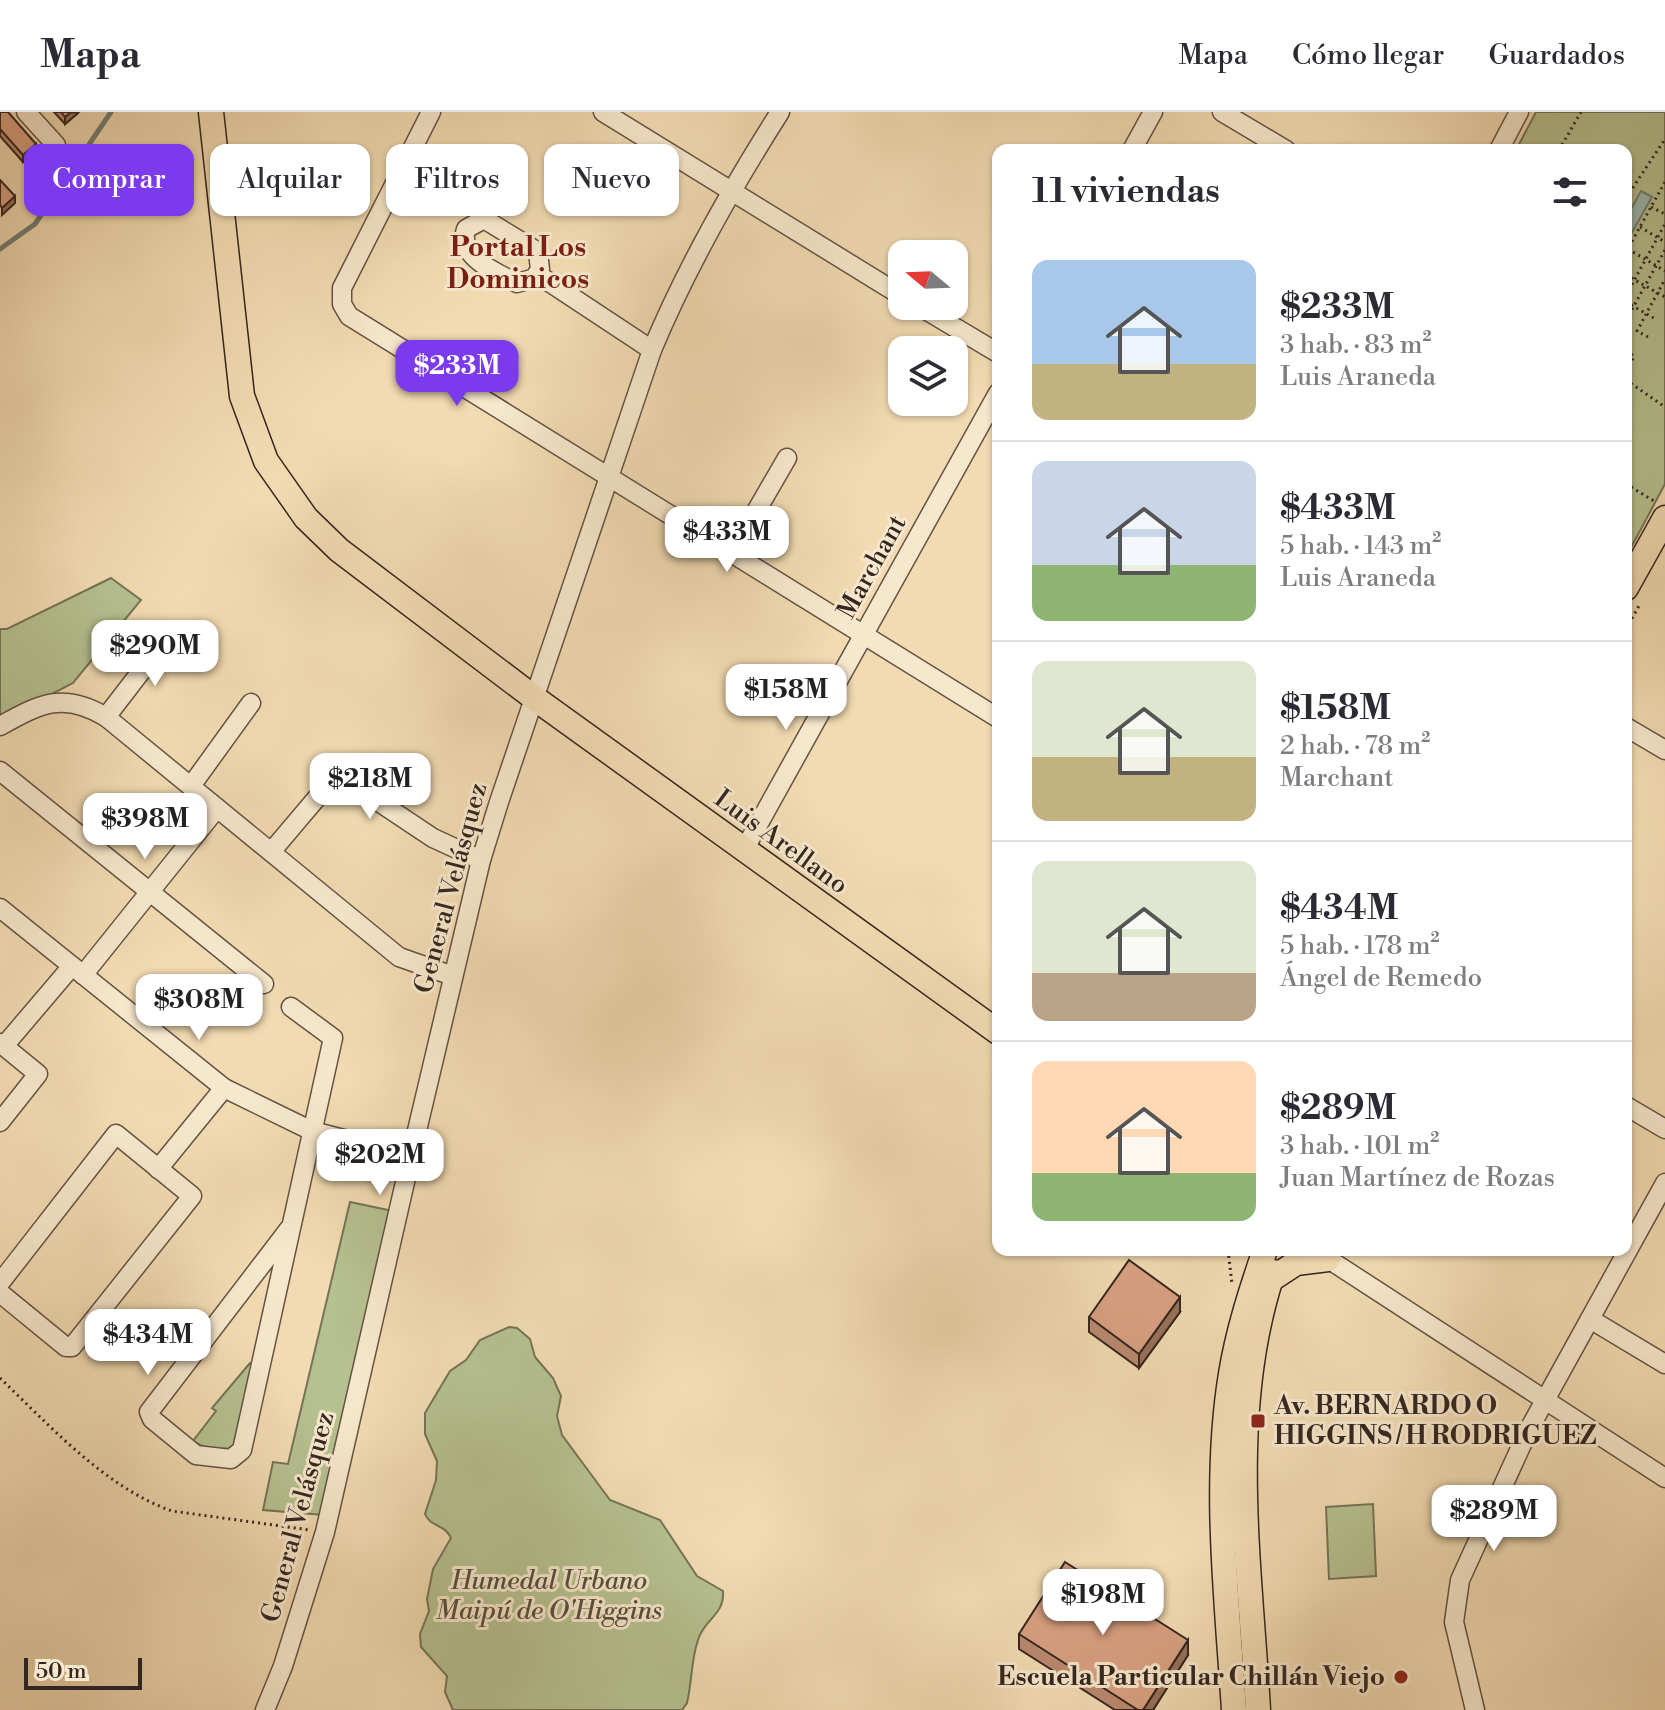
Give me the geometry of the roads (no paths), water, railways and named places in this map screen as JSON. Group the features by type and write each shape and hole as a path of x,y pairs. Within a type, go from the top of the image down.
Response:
{"main road":[{"name":"Luis Arellano","path":"211,112 238,372 249,418 266,461 291,500 321,535 533,697 992,1028"},
{"path":"1632,577 1665,518"},
{"path":"1244,1256 1245,1309"},
{"path":"1234,1710 1222,1467 1231,1374 1245,1309 1263,1256"},
{"path":"1258,1710 1247,1505 1246,1414 1254,1354 1270,1280 1279,1256"},
{"path":"1270,1280 1296,1263 1318,1256"}],"street":[{"path":"26,112 55,144"},
{"path":"431,112 345,280 342,304 354,320 992,714"},
{"path":"603,112 888,287"},
{"name":"General Velásquez","path":"265,1710 293,1636 325,1532 481,860 533,697 652,350 683,280 730,191 780,112"},
{"path":"1135,144 1153,112"},
{"path":"1222,112 1276,144"},
{"path":"1502,144 1519,112"},
{"path":"537,274 652,350"},
{"path":"943,320 992,349"},
{"name":"Marchant","path":"744,850 992,404"},
{"path":"732,553 787,458"},
{"path":"106,717 170,634"},
{"path":"0,726 57,700 87,705 106,717 399,957 453,976"},
{"path":"191,786 251,703"},
{"path":"1632,731 1665,750"},
{"path":"0,771 264,984"},
{"path":"271,852 337,774 433,838 481,860"},
{"path":"0,1122 38,1074 2,1045 78,970 150,892 217,808"},
{"path":"0,908 224,1088 312,1131 411,1156"},
{"path":"289,1229 149,1412 152,1419 199,1456 231,1459 242,1450 333,1038 291,1007"},
{"path":"158,1169 224,1088"},
{"path":"1632,1110 1665,1129"},
{"path":"0,1283 116,1134 192,1196 72,1347 61,1344 0,1293"},
{"path":"1632,1243 1665,1183"},
{"path":"1323,1256 1543,1402 1665,1478"},
{"path":"1475,1710 1456,1638 1456,1593 1492,1504 1543,1402 1625,1256"},
{"path":"253,1277 278,1296"},
{"path":"1590,1319 1665,1364"}],"water":[{"path":"1641,191 1652,197 1632,232 1632,207"}],"waterway":[{"path":"0,249 35,224 111,112"}],"place":[{"name":"Av. BERNARDO O HIGGINS / H RODRIGUEZ","path":"1258,1421"},
{"name":"Escuela Particular Chillán Viejo","path":"1401,1677"}],"district":[{"name":"Portal Los Dominicos","path":"518,263"}],"park label":[{"name":"Humedal Urbano Maipú de O'Higgins","path":"549,1596"}]}
